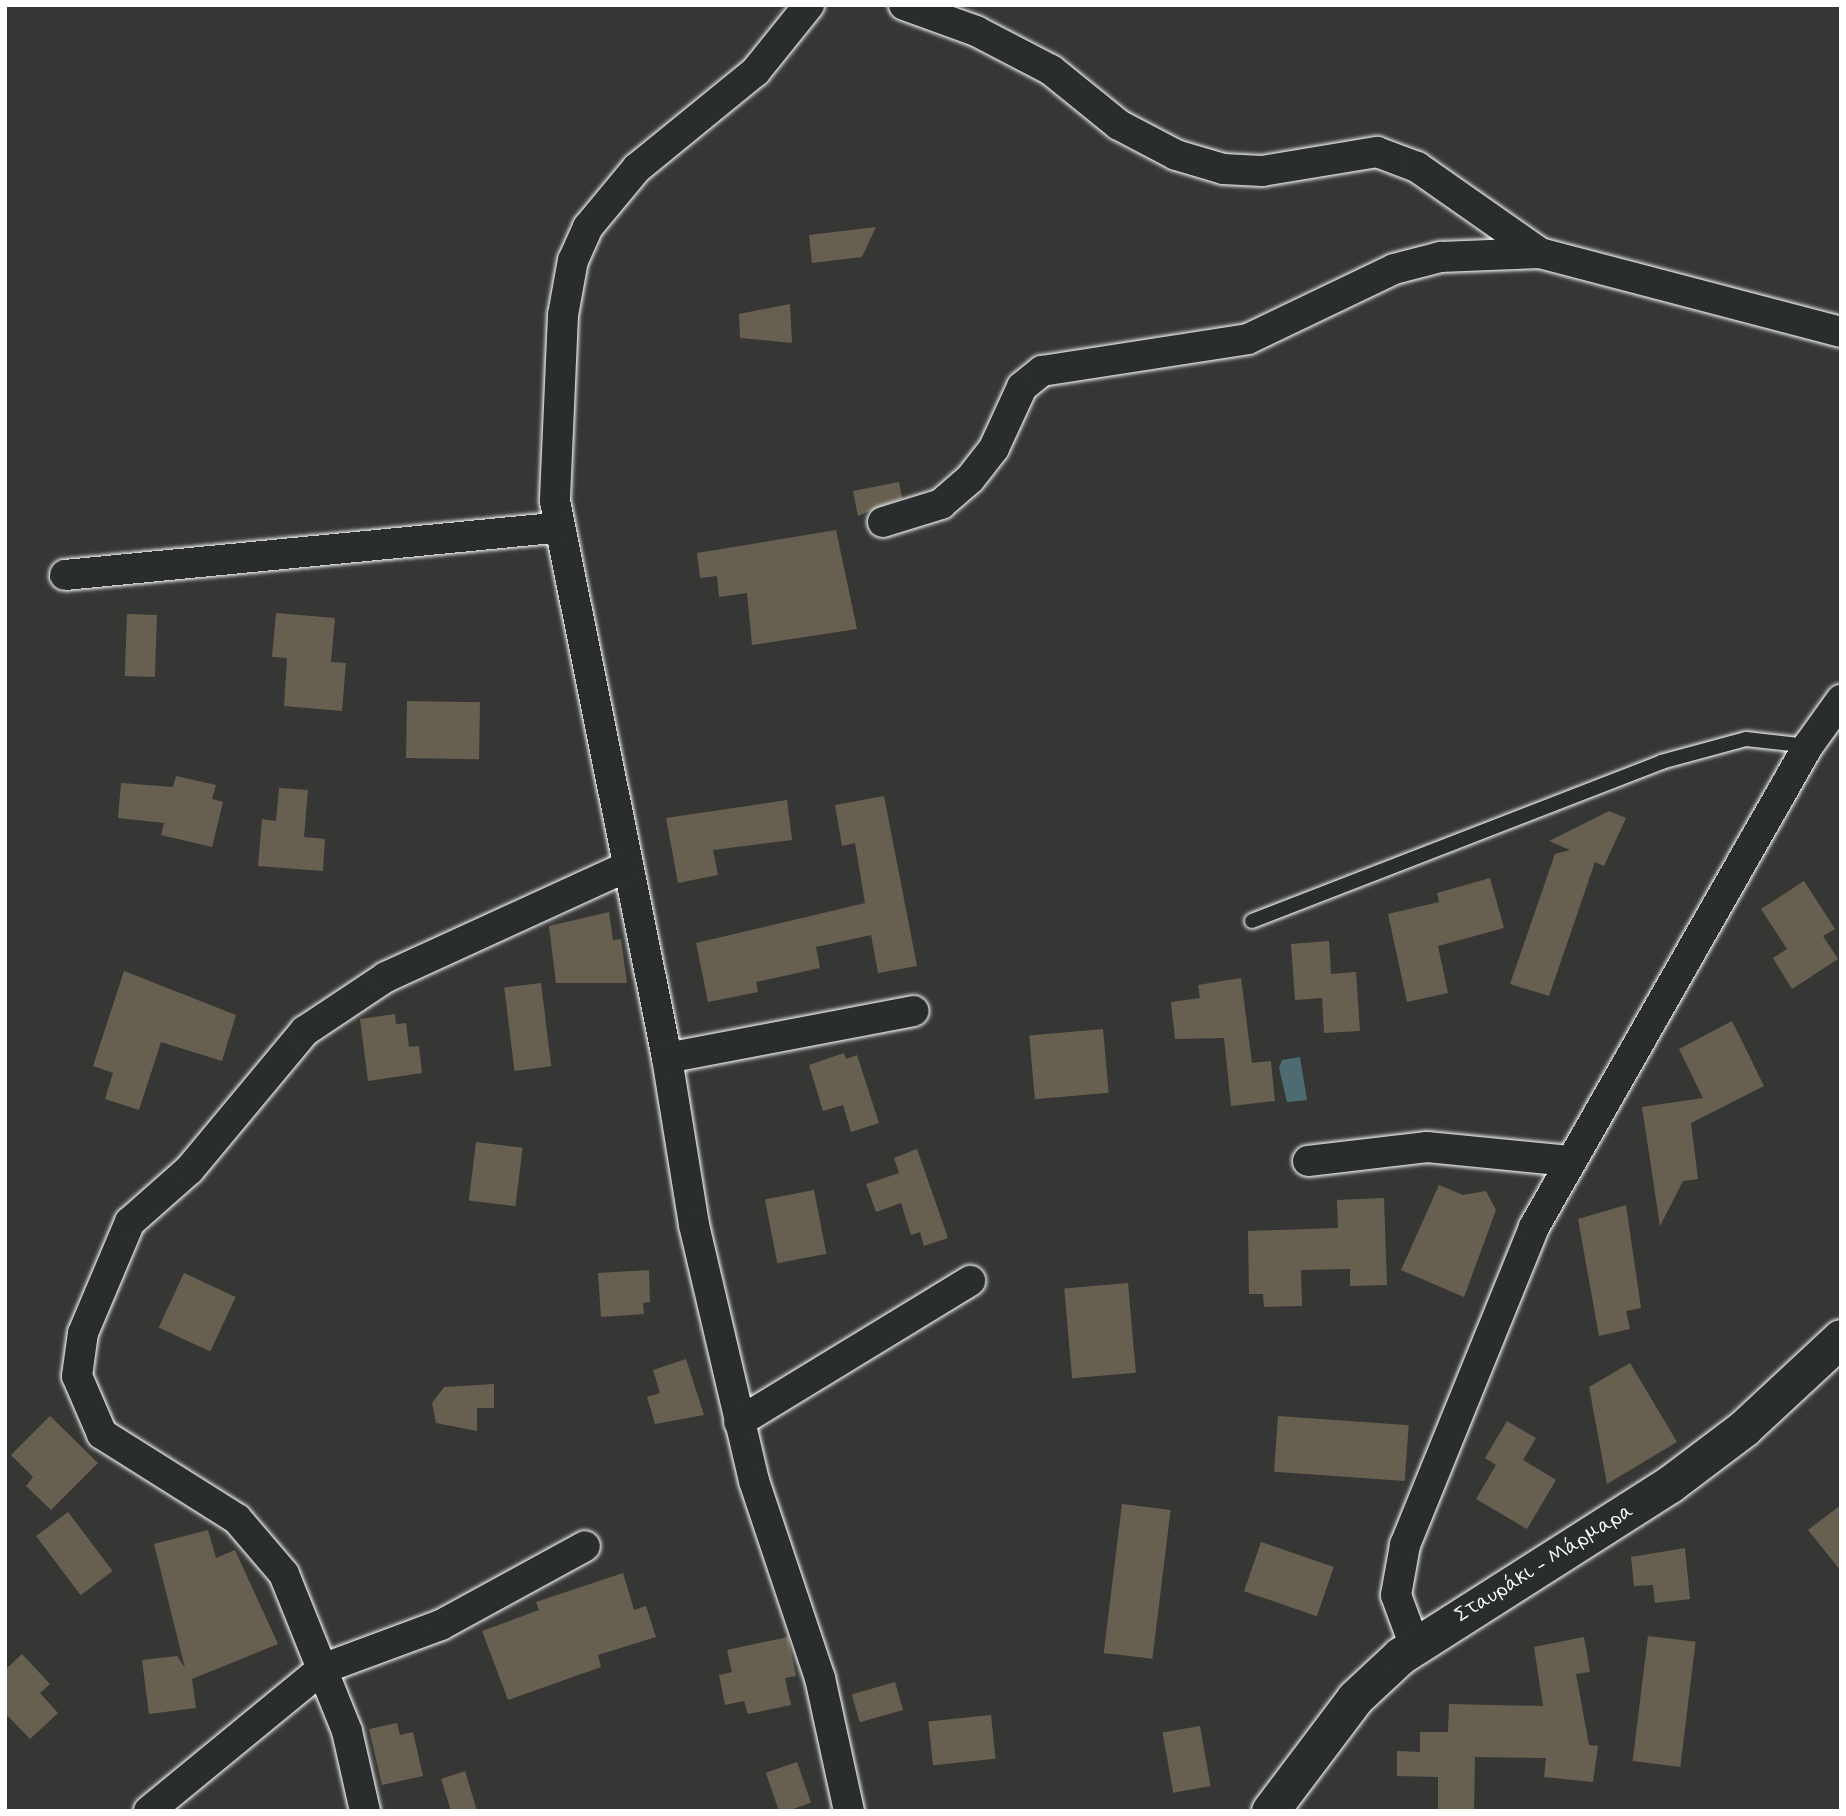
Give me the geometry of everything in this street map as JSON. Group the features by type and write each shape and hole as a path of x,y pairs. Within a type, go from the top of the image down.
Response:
{"street":[{"path":"809,5 747,79 615,190 578,245 563,315 557,528 667,1058 688,1198 739,1423 820,1678 849,1811"},
{"path":"904,5 976,31 1051,70 1119,125 1176,155 1223,169 1262,171 1377,152 1417,167 1540,253"},
{"path":"883,522 941,504 970,479 994,448 1022,387 1042,371 1248,340 1394,270 1440,257 1540,253 1841,332"},
{"path":"65,575 557,528"},
{"path":"1414,1644 1396,1595 1405,1545 1513,1275 1569,1161 1808,747 1841,700"},
{"path":"365,1811 357,1762 284,1573 256,1534 217,1504 122,1451 91,1415 76,1364 104,1273 130,1222 189,1170 272,1063 321,1018 386,977 626,867"},
{"path":"667,1058 914,1010"},
{"path":"1308,1161 1427,1147 1569,1161"},
{"path":"739,1423 970,1281"},
{"name":"Σταυράκι - Μάρμαρα","path":"1270,1811 1354,1698 1414,1644 1670,1484 1744,1428 1841,1338"},
{"path":"149,1811 322,1669 440,1625 585,1546"}],"lane":[{"path":"1252,921 1661,762 1746,739 1808,747"}],"water":[{"path":"1300,1057 1307,1100 1287,1102 1279,1068 1282,1060"}],"building":[{"path":"876,227 862,257 812,263 809,235"},
{"path":"790,304 792,343 740,338 739,314"},
{"path":"899,482 902,498 858,516 853,491"},
{"path":"836,530 857,629 752,645 747,593 719,597 717,576 700,578 697,553"},
{"path":"276,613 335,618 331,662 346,663 342,711 284,706 287,658 272,657"},
{"path":"127,614 157,615 155,677 125,676"},
{"path":"407,701 480,702 479,759 406,758"},
{"path":"176,776 216,785 212,799 223,802 212,847 161,835 164,823 118,818 121,783 173,787"},
{"path":"279,788 308,790 304,837 325,839 323,871 258,866 262,819 276,821"},
{"path":"884,796 917,966 878,973 871,935 816,947 820,968 756,982 758,992 708,1002 696,943 865,903 855,843 842,846 835,805"},
{"path":"787,800 792,840 713,850 718,875 678,883 666,818"},
{"path":"1609,811 1626,818 1604,866 1595,862 1549,996 1510,984 1555,854 1570,850 1549,841"},
{"path":"1490,878 1504,928 1438,946 1448,993 1407,1002 1388,914 1439,902 1437,893"},
{"path":"1804,881 1835,929 1823,936 1838,959 1792,989 1773,958 1787,949 1761,909"},
{"path":"609,912 613,940 621,939 627,983 556,983 549,926"},
{"path":"1329,941 1331,974 1356,972 1360,1031 1324,1033 1322,998 1295,1000 1291,944"},
{"path":"124,971 236,1015 222,1061 161,1042 139,1110 105,1099 113,1073 93,1066"},
{"path":"1241,978 1252,1063 1271,1061 1275,1101 1231,1106 1224,1038 1175,1039 1171,1002 1200,998 1198,985"},
{"path":"541,983 551,1066 515,1071 504,988"},
{"path":"395,1014 396,1024 406,1023 409,1047 419,1046 422,1073 368,1081 360,1019"},
{"path":"1732,1021 1764,1086 1691,1123 1698,1179 1683,1181 1660,1226 1642,1107 1703,1098 1679,1049"},
{"path":"1103,1029 1109,1093 1035,1099 1029,1035"},
{"path":"844,1053 846,1059 857,1055 879,1123 851,1132 843,1105 823,1111 809,1065"},
{"path":"476,1142 523,1148 515,1206 469,1201"},
{"path":"917,1149 948,1238 924,1246 920,1232 911,1235 901,1203 876,1212 866,1184 899,1173 894,1158"},
{"path":"1439,1185 1463,1195 1486,1191 1496,1210 1464,1297 1401,1270"},
{"path":"814,1190 826,1254 777,1263 765,1200"},
{"path":"1384,1198 1387,1285 1350,1286 1350,1269 1301,1270 1302,1306 1264,1307 1263,1294 1249,1294 1248,1231 1338,1228 1337,1200"},
{"path":"1626,1205 1641,1308 1626,1311 1630,1329 1599,1336 1578,1219"},
{"path":"649,1270 650,1302 643,1303 644,1314 601,1317 598,1273"},
{"path":"184,1273 236,1297 210,1351 159,1327"},
{"path":"1128,1283 1136,1373 1072,1378 1064,1289"},
{"path":"686,1359 704,1415 655,1424 647,1397 660,1393 653,1370"},
{"path":"1630,1363 1677,1442 1607,1484 1589,1387"},
{"path":"494,1384 494,1408 477,1408 477,1431 436,1423 432,1403 444,1387"},
{"path":"50,1416 98,1463 51,1510 26,1486 33,1477 11,1455"},
{"path":"1278,1416 1409,1425 1405,1481 1274,1472"},
{"path":"1507,1421 1536,1438 1523,1460 1556,1480 1527,1529 1476,1499 1496,1465 1485,1458"},
{"path":"1122,1504 1171,1510 1152,1659 1104,1653"},
{"path":"1841,1505 1841,1571 1808,1530"},
{"path":"68,1512 113,1571 81,1595 36,1536"},
{"path":"208,1530 216,1558 235,1550 278,1644 192,1679 196,1708 149,1714 142,1660 177,1656 185,1668 154,1544"},
{"path":"1261,1542 1334,1567 1317,1616 1244,1591"},
{"path":"1685,1548 1690,1599 1655,1603 1653,1585 1634,1586 1631,1557"},
{"path":"623,1573 634,1610 646,1606 656,1637 598,1655 601,1667 508,1700 482,1631 539,1610 536,1602"},
{"path":"1648,1636 1696,1642 1680,1767 1633,1761"},
{"path":"788,1637 796,1676 785,1678 791,1705 748,1714 744,1701 725,1705 719,1675 732,1672 727,1650"},
{"path":"1584,1637 1590,1672 1576,1674 1589,1745 1598,1746 1593,1782 1544,1777 1546,1758 1475,1757 1474,1811 1438,1811 1438,1777 1397,1776 1397,1751 1420,1752 1420,1732 1448,1732 1449,1704 1543,1706 1534,1647"},
{"path":"22,1654 50,1684 40,1693 58,1713 30,1739 5,1713 5,1670"},
{"path":"895,1682 903,1710 860,1722 852,1694"},
{"path":"991,1715 996,1759 933,1765 928,1722"},
{"path":"397,1723 400,1735 413,1732 423,1776 382,1785 369,1729"},
{"path":"1200,1726 1211,1786 1173,1793 1163,1733"},
{"path":"797,1762 811,1803 779,1811 766,1773"},
{"path":"465,1771 477,1811 451,1811 441,1779"}]}
